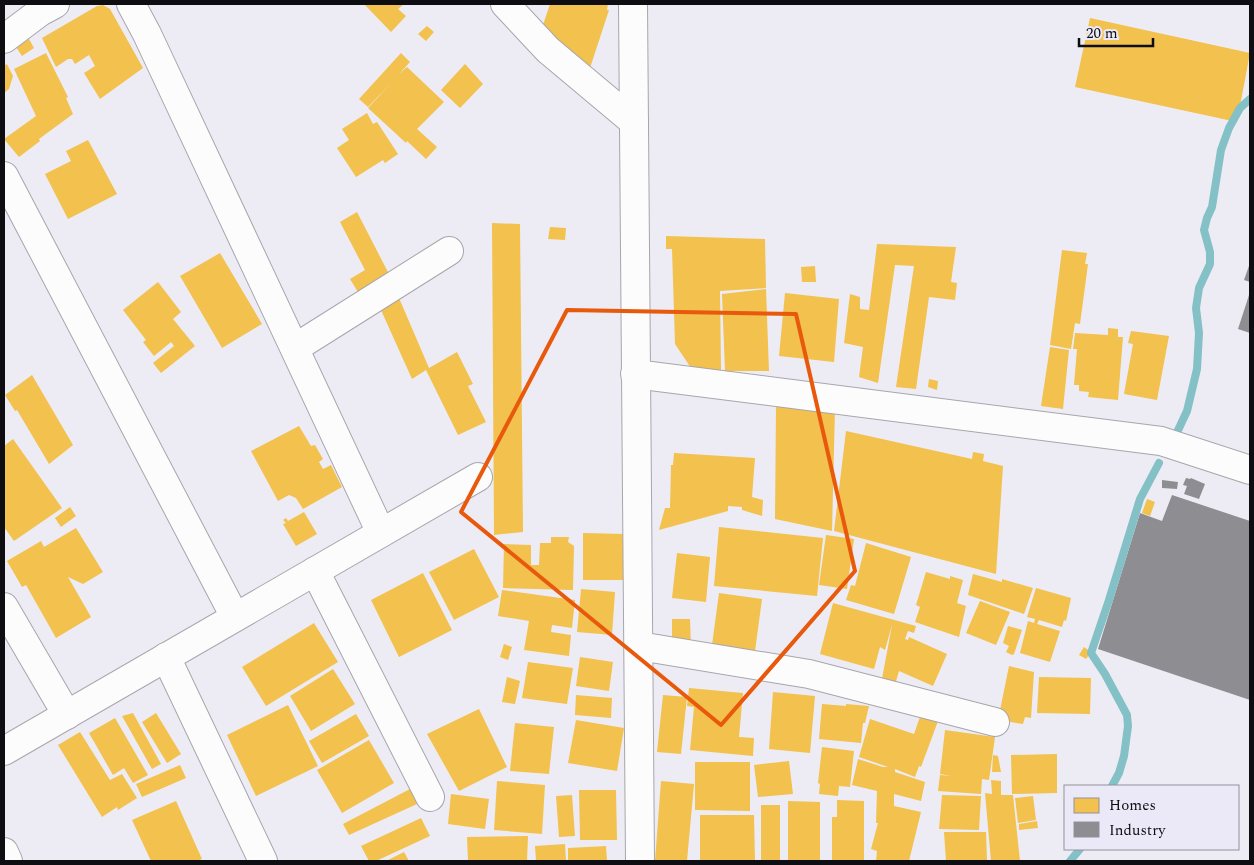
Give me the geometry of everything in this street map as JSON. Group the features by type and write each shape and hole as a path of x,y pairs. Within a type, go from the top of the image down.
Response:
{"street":[{"path":"4,39 40,12 55,4"},
{"path":"131,4 148,34 381,533"},
{"path":"505,4 548,50 634,122"},
{"path":"634,4 635,374 640,861"},
{"path":"4,176 235,618"},
{"path":"295,348 449,251"},
{"path":"635,374 1161,441 1250,470"},
{"path":"4,751 478,477"},
{"path":"315,571 430,797"},
{"path":"4,607 67,715"},
{"path":"639,646 809,674 995,722"},
{"path":"166,657 263,861"},
{"path":"4,852 8,861"}],"highlighted area":[{"path":"567,310 796,314 855,571 721,725 461,512"}],"building: Homes":[{"path":"364,4 404,4 398,9 406,16 391,32"},
{"path":"550,4 608,4 607,10 609,10 589,71 549,48 553,34 541,31"},
{"path":"103,5 110,9 143,68 100,99 84,73 95,66 89,55 75,64 72,59 68,59 56,67 42,38 97,6"},
{"path":"1090,18 1250,53 1237,122 1075,87"},
{"path":"427,26 434,32 426,41 418,34"},
{"path":"29,39 34,48 22,56 16,47"},
{"path":"46,53 68,97 66,98 73,114 39,139 40,141 19,157 4,139 36,116 14,69"},
{"path":"401,53 410,62 399,74 407,67 444,102 417,129 437,147 426,159 368,108 392,82 368,107 359,99"},
{"path":"7,64 13,76 9,89 4,93 4,66"},
{"path":"465,64 483,84 460,108 441,90"},
{"path":"367,113 373,124 377,122 398,154 385,163 383,160 356,177 337,148 349,140 342,129"},
{"path":"88,140 117,194 68,219 45,174 71,161 66,151"},
{"path":"357,212 391,278 361,297 350,279 365,270 340,222"},
{"path":"492,223 520,224 523,532 494,535"},
{"path":"550,227 566,228 565,240 548,239"},
{"path":"666,236 765,239 766,288 720,291 721,370 693,371 675,344 672,249 666,249"},
{"path":"877,244 956,247 951,282 957,283 955,300 929,297 916,389 896,387 914,266 895,265 878,383 859,377 863,347 844,343 850,294 860,297 860,309 869,310"},
{"path":"1062,250 1087,253 1085,264 1088,264 1080,324 1075,323 1071,349 1050,345"},
{"path":"220,253 262,324 222,348 180,276"},
{"path":"815,266 816,282 802,282 801,267"},
{"path":"158,282 181,312 173,319 195,346 161,373 153,363 174,346 171,342 154,356 143,342 146,340 123,310"},
{"path":"766,289 769,371 725,371 722,294"},
{"path":"785,293 839,299 834,362 779,356"},
{"path":"399,298 429,368 457,352 473,384 468,386 486,422 458,435 426,370 412,379 381,310"},
{"path":"1108,328 1118,329 1118,337 1123,337 1118,400 1088,397 1089,392 1079,391 1079,385 1074,385 1077,349 1073,349 1075,333 1108,335"},
{"path":"1131,331 1169,336 1157,400 1124,394 1133,344 1128,343"},
{"path":"1050,347 1069,350 1063,409 1041,406"},
{"path":"32,375 73,445 49,464 17,410 15,411 5,395"},
{"path":"929,379 938,381 937,390 928,387"},
{"path":"776,407 835,408 832,531 775,519"},
{"path":"299,426 311,446 315,445 323,459 319,462 323,469 331,465 342,487 303,509 296,498 289,495 278,501 251,451"},
{"path":"846,431 972,459 973,452 984,454 983,461 1003,466 996,574 834,531"},
{"path":"13,439 62,508 14,541 4,527 4,446"},
{"path":"674,453 755,458 752,497 763,500 762,516 742,510 742,507 728,506 728,511 659,530 665,508 670,508 671,465 673,465"},
{"path":"1147,499 1155,502 1150,516 1142,513"},
{"path":"70,507 76,516 61,527 55,518"},
{"path":"304,512 317,534 296,546 283,524 286,523 283,520 286,518 288,521"},
{"path":"719,527 823,538 817,596 714,586"},
{"path":"76,528 103,572 83,584 68,577 91,617 56,638 26,585 22,587 7,561 41,541 44,547"},
{"path":"583,533 624,534 624,580 583,580"},
{"path":"826,535 854,539 847,589 819,585"},
{"path":"551,537 569,537 568,542 574,546 573,590 503,588 504,544 531,545 531,565 539,565 540,543 551,543"},
{"path":"866,543 911,557 894,614 846,600 851,585 855,586"},
{"path":"474,549 499,597 454,620 429,572"},
{"path":"677,553 710,557 706,602 672,598"},
{"path":"926,572 950,579 950,576 963,580 957,603 966,606 959,637 915,622 920,607 916,605"},
{"path":"423,573 452,630 399,657 371,600"},
{"path":"973,574 1002,582 1002,579 1033,588 1024,614 968,595"},
{"path":"1036,588 1071,598 1066,621 1064,620 1062,627 1039,620 1037,624 1060,631 1050,662 1020,653 1028,621 1034,623 1035,619 1027,617"},
{"path":"581,589 615,592 612,635 577,632"},
{"path":"502,590 575,600 572,628 552,625 551,632 571,635 569,656 524,650 529,621 498,616"},
{"path":"719,593 762,599 755,651 712,645"},
{"path":"980,601 1010,612 996,645 966,633"},
{"path":"833,603 916,626 914,633 908,631 905,639 908,640 909,637 947,654 933,686 899,671 894,688 881,684 892,625 885,650 880,647 874,669 820,654"},
{"path":"672,619 690,619 691,648 672,648"},
{"path":"314,623 338,662 266,706 242,667"},
{"path":"1008,626 1022,630 1012,655 1006,652 1009,646 1003,643"},
{"path":"504,644 512,647 508,660 500,657"},
{"path":"1084,647 1091,652 1086,659 1079,655"},
{"path":"580,657 613,662 609,691 576,686"},
{"path":"528,662 573,668 567,704 522,698"},
{"path":"1009,666 1034,672 1031,718 1025,717 1023,724 998,720"},
{"path":"333,669 355,704 311,731 290,696"},
{"path":"507,677 520,681 515,704 502,702"},
{"path":"1039,677 1091,678 1090,714 1037,713"},
{"path":"689,688 743,693 739,737 754,738 753,756 690,750 694,707 687,706"},
{"path":"773,692 815,696 810,753 769,749"},
{"path":"576,695 612,698 611,718 575,715"},
{"path":"663,695 687,697 681,754 657,752"},
{"path":"822,704 869,706 865,723 863,723 861,743 819,739"},
{"path":"288,705 318,766 256,796 227,735"},
{"path":"479,709 507,767 459,791 427,734"},
{"path":"133,713 161,764 152,769 122,716"},
{"path":"156,713 181,754 167,763 142,722"},
{"path":"356,714 369,736 322,763 309,741"},
{"path":"921,714 938,721 921,767 919,766 915,777 895,769 895,772 925,782 921,801 894,794 894,806 921,812 909,861 876,861 877,851 871,849 878,823 876,823 877,791 852,785 858,759 888,767 859,757 870,719 914,734"},
{"path":"115,718 148,775 133,783 124,768 113,775 89,733"},
{"path":"576,720 624,728 617,771 568,763"},
{"path":"515,723 554,727 549,774 510,771"},
{"path":"945,730 995,737 989,780 982,779 981,794 938,791 940,775 951,776 940,774"},
{"path":"80,732 110,780 122,774 137,798 118,810 117,807 102,817 58,745"},
{"path":"369,740 394,783 342,813 317,770"},
{"path":"822,747 854,751 850,787 839,786 838,796 819,794 820,784 818,783"},
{"path":"1057,754 1057,793 1012,794 1011,755"},
{"path":"993,755 998,756 1001,772 992,772"},
{"path":"789,761 793,794 758,797 754,765"},
{"path":"695,762 750,762 750,811 695,810"},
{"path":"180,765 186,778 142,797 136,784"},
{"path":"991,780 1001,781 1001,795 1013,795 1020,861 991,861 985,793 992,794"},
{"path":"497,781 545,785 542,834 494,830"},
{"path":"661,781 694,784 687,861 655,861"},
{"path":"410,789 417,804 349,835 343,824"},
{"path":"579,790 616,790 617,840 580,840"},
{"path":"451,794 489,799 485,829 448,824"},
{"path":"572,795 575,836 559,837 556,796"},
{"path":"942,795 981,796 979,830 939,829"},
{"path":"1033,796 1036,820 1018,823 1015,798"},
{"path":"837,800 864,801 864,861 832,861 832,817 837,817"},
{"path":"176,801 202,859 197,861 151,861 132,820"},
{"path":"788,801 820,802 820,861 788,861"},
{"path":"761,805 780,805 780,861 761,861"},
{"path":"700,815 754,815 755,861 700,861"},
{"path":"421,818 430,836 376,861 369,861 361,846"},
{"path":"1037,821 1038,828 1019,830 1019,824"},
{"path":"944,832 986,832 987,861 946,861"},
{"path":"528,836 527,861 468,861 467,837"},
{"path":"565,844 566,861 536,861 535,846"},
{"path":"606,846 607,861 568,861 568,848"},
{"path":"404,852 409,861 386,861"}],"building: Industry":[{"path":"1250,263 1250,282 1244,280"},
{"path":"1250,292 1250,333 1238,329"},
{"path":"1186,478 1191,478 1205,484 1199,499 1184,494 1187,486 1183,485"},
{"path":"1162,480 1178,482 1177,489 1162,488"},
{"path":"1172,495 1250,521 1250,700 1098,649 1140,513 1162,521"}],"waterway":[{"path":"1173,441 1187,411 1197,369 1199,333 1196,308 1199,288 1210,264 1210,252 1204,230 1212,207 1221,150 1229,128 1240,108 1250,99"},
{"path":"1113,785 1119,773 1124,756 1128,726 1127,715 1105,674 1091,653 1140,499 1159,463"},
{"path":"1070,861 1079,850"}]}
